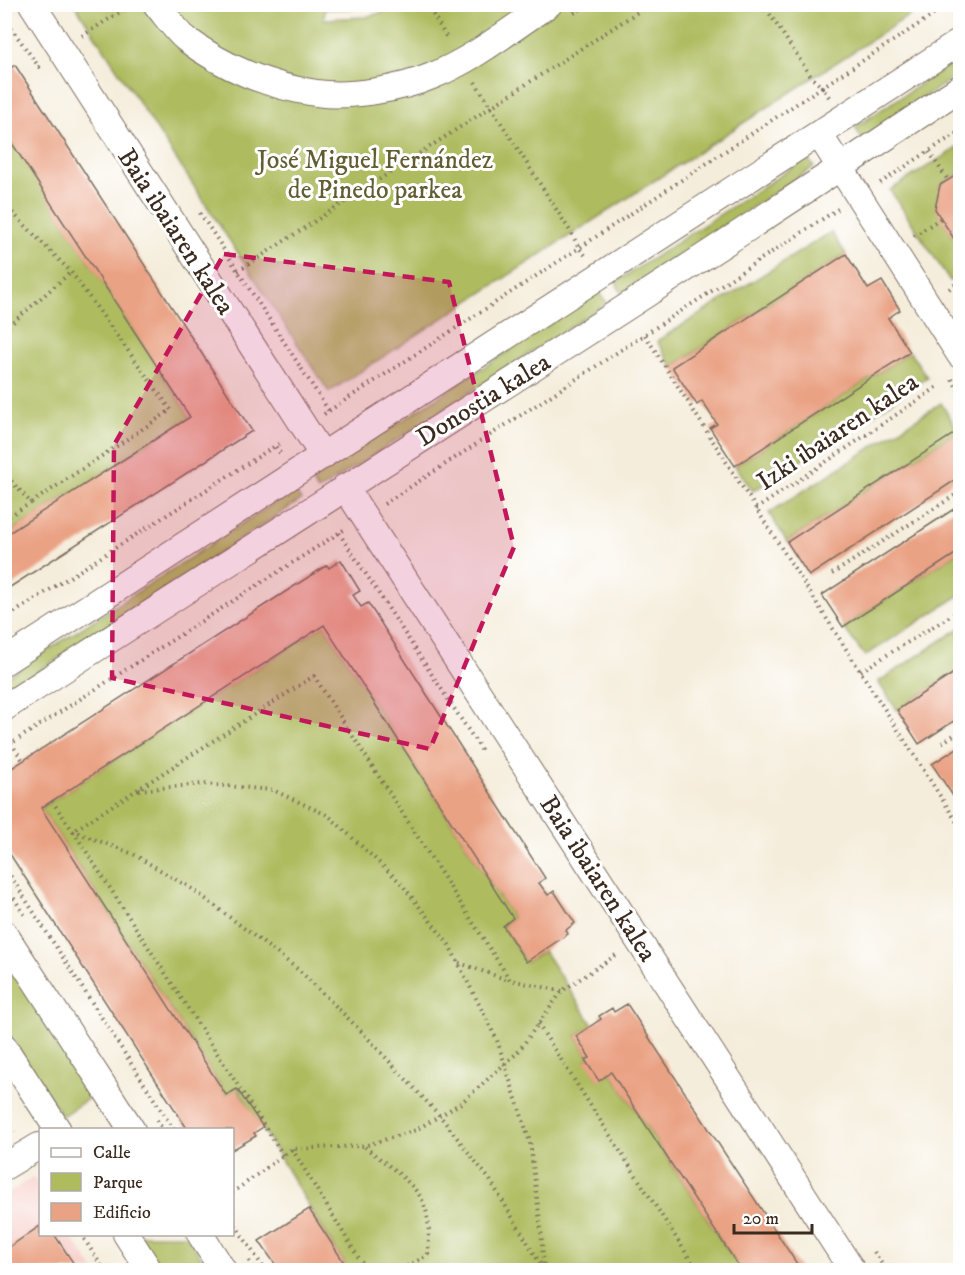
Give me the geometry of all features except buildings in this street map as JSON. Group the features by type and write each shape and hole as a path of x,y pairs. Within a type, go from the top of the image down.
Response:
{"street":[{"name":"Baia ibaiaren kalea","path":"32,4 323,456"},
{"path":"156,4 185,38 219,60 261,80 316,94 360,93 400,86 432,76 462,61 549,4"},
{"name":"Donostia kalea","path":"4,662 960,42"},
{"name":"Donostia kalea","path":"4,708 623,310 960,88"},
{"path":"819,134 960,355"},
{"name":"Baia ibaiaren kalea","path":"345,487 852,1270"},
{"path":"4,933 131,1128"},
{"path":"4,1047 44,1128"},
{"path":"4,1167 39,1144"},
{"path":"127,1236 149,1270"},
{"path":"201,1236 223,1270"}],"path":[{"path":"91,29 132,4"},
{"path":"426,4 579,248 822,87 812,78 763,4"},
{"path":"238,271 650,4"},
{"path":"4,748 960,131"},
{"path":"929,152 948,180"},
{"path":"4,204 71,272 171,410 4,519"},
{"path":"912,237 941,218"},
{"path":"4,330 71,272"},
{"path":"946,290 960,281"},
{"path":"645,335 960,827"},
{"name":"Izki ibaiaren kalea","path":"756,509 939,386"},
{"path":"4,619 275,446"},
{"path":"4,473 31,502"},
{"path":"832,574 960,492"},
{"path":"861,672 960,610"},
{"path":"73,831 314,676 510,980"},
{"path":"942,743 960,731"},
{"path":"11,743 23,761"},
{"path":"138,790 203,784 273,790 329,816 400,882 449,945 497,1040 530,1142 544,1270"},
{"path":"52,801 283,1155"},
{"path":"73,831 133,854 194,890 300,971 363,1033 440,1116 490,1180 544,1270"},
{"path":"4,866 173,1128"},
{"path":"234,1192 292,1149 364,1146 416,1130 461,1103 518,1052 562,991 639,940"},
{"path":"458,963 510,980 562,991"},
{"path":"538,1024 697,1270"},
{"path":"292,1149 365,1270 395,1270 414,1264 428,1254 429,1235 425,1205 406,1179 364,1146"},
{"path":"234,1223 265,1270"},
{"path":"82,1236 104,1270"}],"highlighted area":[{"path":"224,254 449,282 514,547 430,749 112,678 114,445"}],"shaded area":[{"path":"33,1177 39,1186 39,1236 72,1236 94,1270 5,1270 5,1195"}],"green space":[{"name":"José Miguel Fernández de Pinedo parkea","path":"410,4 925,5 329,392 75,5 370,5 357,8 325,9 324,19 366,17"},
{"path":"960,58 960,73 862,140 855,127"},
{"path":"5,131 190,417 4,536"},
{"path":"960,146 960,173 940,185 936,209 958,245 960,244 960,273 950,281 890,190"},
{"path":"807,158 814,167 621,293 616,282"},
{"path":"831,232 846,254 672,367 657,341"},
{"path":"599,292 607,303 318,491 311,480"},
{"path":"910,352 927,377 865,420 753,491 735,466"},
{"path":"941,403 958,431 787,542 769,513"},
{"path":"294,490 301,500 5,693 5,678"},
{"path":"960,551 960,595 865,656 843,627"},
{"path":"324,625 513,918 503,926 526,962 544,951 593,1025 576,1036 590,1058 586,1060 599,1080 611,1072 741,1270 349,1270 238,1089 226,1095 41,808"},
{"path":"960,628 960,669 897,710 878,682"},
{"path":"4,953 95,1094 62,1116 5,1028"},
{"path":"140,1236 187,1236 210,1270 162,1270"}]}
